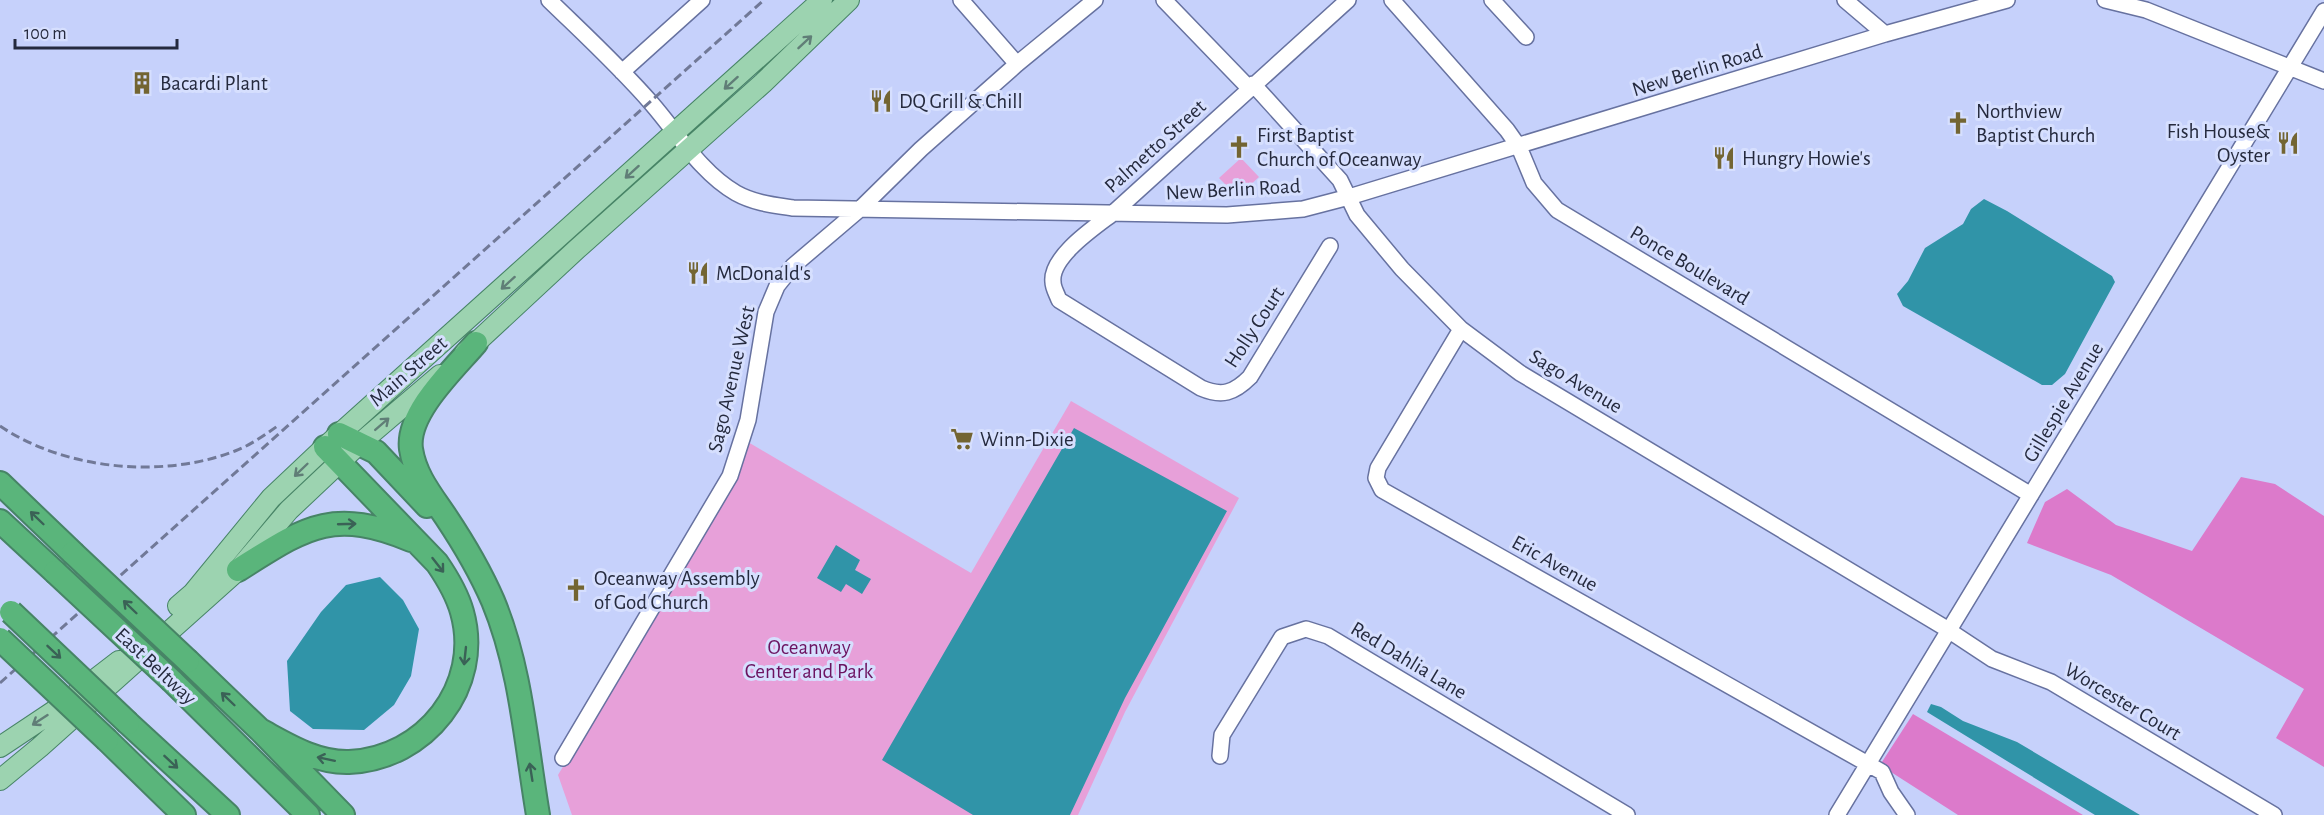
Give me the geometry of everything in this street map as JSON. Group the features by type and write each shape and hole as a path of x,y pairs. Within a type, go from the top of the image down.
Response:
{"highway":[{"path":"476,343 432,393 416,419 411,448 425,488 473,559 493,601 511,652 538,815"},
{"path":"260,730 300,752 327,760 349,762 382,757 415,742 439,719 456,692 464,670 465,628 460,606 449,580 341,447"},
{"path":"341,447 376,452 473,559"},
{"path":"0,483 260,730 343,815"},
{"name":"East Beltway","path":"0,521 172,681 308,815"},
{"path":"238,570 298,533 320,526 360,523 378,527 417,542"},
{"path":"6,607 228,815"},
{"path":"0,639 178,810"}],"main road":[{"name":"Main Street","path":"0,780 73,718 238,570 341,447 676,133 822,0"},
{"name":"Main Street","path":"0,747 54,711 114,666 193,593 272,498 476,343 577,249 763,83 849,0"}],"street":[{"name":"New Berlin Road","path":"549,0 622,72 710,173 730,189 753,201 793,208 1227,215 1303,209 1349,197 1885,34 2007,0"},
{"path":"622,72 702,0"},
{"path":"961,0 1017,64"},
{"name":"Sago Avenue West","path":"563,758 730,476 748,420 766,312 777,286 793,266 860,208 921,149 1017,64 1095,0"},
{"name":"Sago Avenue","path":"1164,0 1251,86 1340,180 1357,215 1402,269 1461,329 1520,373 1949,630"},
{"name":"Palmetto Street","path":"1101,327 1059,300 1052,281 1056,266 1088,232 1112,214 1348,0"},
{"name":"Ponce Boulevard","path":"1392,0 1507,130 1519,147 1534,183 1557,210 2031,495"},
{"path":"1492,0 1526,37"},
{"path":"1845,0 1885,34"},
{"path":"2105,0 2146,10 2324,81"},
{"name":"Gillespie Avenue","path":"1837,815 2324,10"},
{"name":"Holly Court","path":"1101,327 1201,388 1213,393 1226,393 1237,389 1250,377 1330,246"},
{"name":"Eric Avenue","path":"1461,329 1378,468 1376,478 1382,490 1868,764"},
{"name":"Red Dahlia Lane","path":"1220,756 1222,735 1282,637 1306,629 1328,636 1626,815"},
{"name":"Worcester Court","path":"1949,630 1992,659 2051,682 2274,815"},
{"path":"1868,764 1882,772 1891,792 1907,815"}],"green space":[{"path":"1241,158 1259,177 1248,187 1226,185 1219,178"},
{"name":"Oceanway Center and Park","path":"1071,401 1239,498 1125,712 1078,815 572,815 558,775 739,471 748,442 971,573"}],"shaded area":[{"path":"1984,199 2112,276 2115,282 2065,374 2052,385 2042,385 1903,306 1897,294 1908,281 1925,248 1963,224 1971,209"},
{"path":"1074,428 1227,511 1125,698 1070,815 973,815 882,760"},
{"path":"2241,477 2275,484 2324,516 2324,767 2276,738 2304,689 2111,575 2027,543 2045,502 2067,489 2116,525 2192,551"},
{"path":"836,545 860,560 855,570 871,579 862,594 846,584 841,592 817,578"},
{"path":"380,577 403,600 419,629 411,676 394,705 364,730 313,729 290,711 287,661 321,612 346,585"},
{"path":"1931,704 1941,707 1963,721 2017,742 2140,815 2095,815 1927,712"},
{"path":"1913,714 2083,815 1958,815 1880,765"}],"railway":[{"path":"0,683 764,0"},
{"path":"0,426 26,441 84,461 115,466 146,467 207,460 253,443 279,425"}],"place":[{"name":"Bacardi Plant","path":"142,83"},
{"name":"DQ Grill & Chill","path":"881,101"},
{"name":"Northview Baptist Church","path":"1958,123"},
{"name":"Fish House& Oyster","path":"2288,143"},
{"name":"First Baptist Church of Oceanway","path":"1239,147"},
{"name":"Hungry Howie's","path":"1724,158"},
{"name":"McDonald's","path":"698,273"},
{"name":"Winn-Dixie","path":"962,439"},
{"name":"Oceanway Assembly of God Church","path":"576,590"}]}
